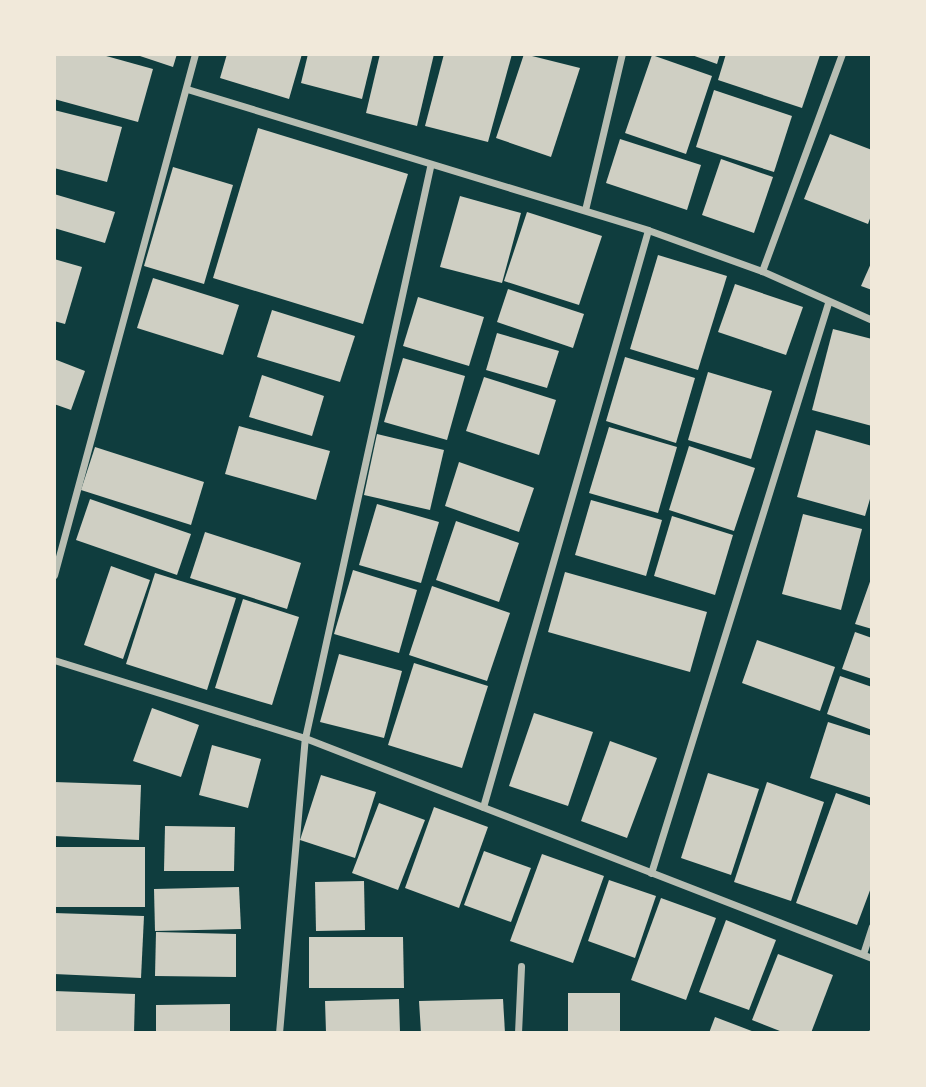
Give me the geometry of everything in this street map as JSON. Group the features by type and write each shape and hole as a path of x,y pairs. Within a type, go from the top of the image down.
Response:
{"street":[{"path":"54,575 195,54"},
{"path":"585,210 622,54"},
{"path":"762,271 842,54"},
{"path":"187,89 430,167 648,230 762,271 828,303 872,320"},
{"path":"279,1033 304,738 430,167"},
{"path":"484,807 648,230"},
{"path":"651,873 828,303"},
{"path":"54,660 304,738 872,958"},
{"path":"863,954 872,926"},
{"path":"518,1033 521,966"}],"building":[{"path":"54,54 99,54 153,69 138,122 54,99"},
{"path":"134,54 177,54 173,67"},
{"path":"227,54 302,54 289,99 220,78"},
{"path":"308,54 373,54 362,99 301,83"},
{"path":"380,54 434,54 417,126 366,113"},
{"path":"444,54 512,54 488,142 425,126"},
{"path":"524,54 580,68 551,157 496,138"},
{"path":"689,54 720,54 717,64"},
{"path":"726,54 820,55 802,108 718,80"},
{"path":"652,55 712,76 686,154 625,133"},
{"path":"714,90 792,116 774,172 696,147"},
{"path":"54,110 122,127 107,182 54,168"},
{"path":"258,128 408,174 363,324 213,278"},
{"path":"830,134 872,150 872,213 868,224 804,199"},
{"path":"620,139 701,165 687,210 606,183"},
{"path":"721,159 773,177 754,233 702,215"},
{"path":"173,167 233,185 204,284 144,266"},
{"path":"54,194 115,212 105,243 54,228"},
{"path":"460,196 521,213 502,283 440,267"},
{"path":"527,212 602,236 579,305 504,281"},
{"path":"658,255 727,276 698,370 630,349"},
{"path":"54,259 82,267 65,324 54,321"},
{"path":"872,261 872,290 861,286"},
{"path":"153,278 239,305 223,355 137,328"},
{"path":"735,284 803,307 786,355 718,332"},
{"path":"508,289 584,314 573,348 497,322"},
{"path":"418,297 484,317 469,366 403,346"},
{"path":"272,310 355,336 340,382 257,357"},
{"path":"833,329 872,339 872,426 812,410"},
{"path":"497,333 559,351 547,388 486,370"},
{"path":"625,357 695,378 676,443 606,421"},
{"path":"403,358 465,376 447,440 384,422"},
{"path":"54,359 85,371 71,410 54,404"},
{"path":"708,372 772,391 751,459 688,440"},
{"path":"262,375 324,396 312,436 249,417"},
{"path":"484,377 556,400 539,455 466,431"},
{"path":"239,426 330,451 316,500 225,474"},
{"path":"609,427 677,447 658,513 589,493"},
{"path":"816,430 872,446 872,492 865,516 797,497"},
{"path":"377,434 444,450 430,510 364,495"},
{"path":"689,446 755,468 734,531 669,510"},
{"path":"95,447 204,482 191,525 81,490"},
{"path":"459,462 534,488 519,532 445,506"},
{"path":"90,499 191,534 177,575 76,540"},
{"path":"591,500 662,520 646,576 575,555"},
{"path":"377,504 439,522 421,583 359,565"},
{"path":"803,514 862,529 841,610 782,594"},
{"path":"672,516 733,535 715,595 654,576"},
{"path":"456,521 519,543 499,602 436,580"},
{"path":"205,532 301,563 287,609 190,578"},
{"path":"111,566 150,580 123,659 84,645"},
{"path":"353,570 417,590 399,653 334,634"},
{"path":"565,572 707,612 690,672 548,632"},
{"path":"155,573 236,598 207,690 126,664"},
{"path":"872,576 872,629 855,624"},
{"path":"432,586 510,613 487,681 409,655"},
{"path":"243,599 299,617 272,705 215,688"},
{"path":"855,632 872,638 872,679 842,669"},
{"path":"757,640 835,667 820,711 742,683"},
{"path":"339,654 402,671 384,738 320,722"},
{"path":"414,663 488,686 462,768 388,745"},
{"path":"840,676 872,687 872,730 827,714"},
{"path":"152,708 199,725 181,777 133,761"},
{"path":"534,713 593,732 568,806 509,786"},
{"path":"828,722 872,736 872,798 810,778"},
{"path":"610,741 657,758 627,838 581,821"},
{"path":"212,745 261,759 248,808 199,795"},
{"path":"708,773 759,789 731,875 681,858"},
{"path":"321,775 376,792 355,858 300,840"},
{"path":"54,782 141,785 139,840 54,836"},
{"path":"767,782 824,802 791,901 734,882"},
{"path":"836,793 872,806 872,885 857,925 796,903"},
{"path":"379,803 425,820 398,890 352,873"},
{"path":"434,807 488,827 459,908 405,888"},
{"path":"165,826 235,827 234,871 164,871"},
{"path":"54,847 145,847 145,907 54,907"},
{"path":"484,851 531,868 511,922 464,905"},
{"path":"542,854 604,876 573,963 510,941"},
{"path":"609,880 656,896 635,958 588,941"},
{"path":"364,881 365,930 316,931 315,882"},
{"path":"239,887 241,929 155,931 154,889"},
{"path":"661,898 716,918 686,1000 631,980"},
{"path":"54,913 144,916 141,978 54,974"},
{"path":"726,920 776,940 749,1010 699,992"},
{"path":"156,932 236,934 236,977 155,976"},
{"path":"309,937 403,937 404,988 309,988"},
{"path":"778,954 833,975 811,1033 785,1033 752,1020"},
{"path":"54,991 135,994 134,1033 54,1033"},
{"path":"568,993 620,993 620,1033 568,1033"},
{"path":"399,999 400,1033 326,1033 325,1001"},
{"path":"503,999 505,1033 421,1033 419,1001"},
{"path":"230,1004 230,1033 156,1033 156,1005"},
{"path":"715,1017 757,1033 709,1033"}]}
